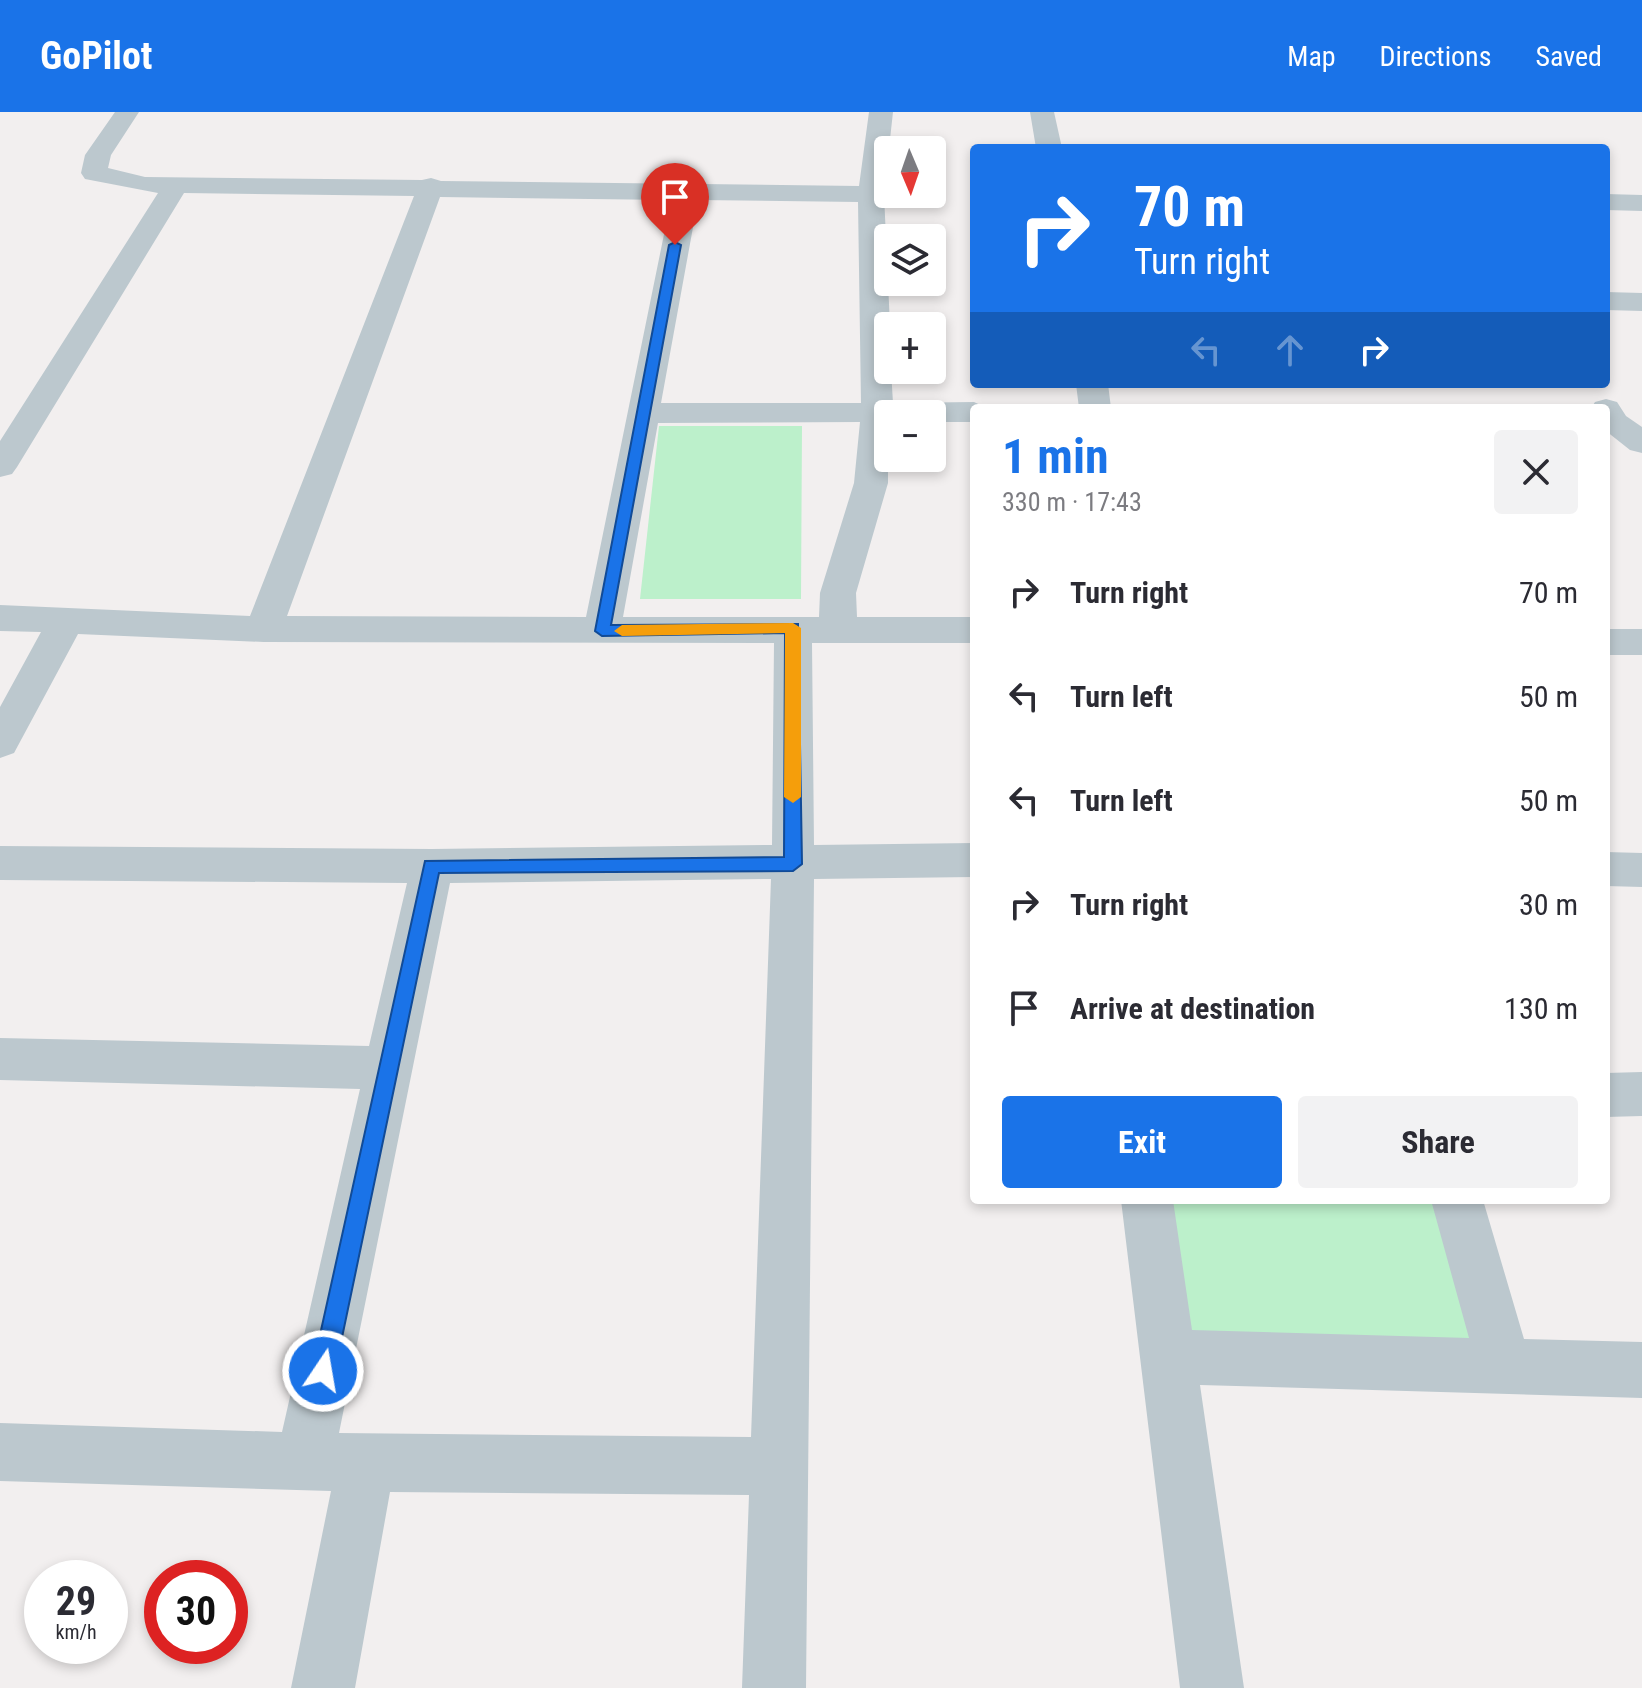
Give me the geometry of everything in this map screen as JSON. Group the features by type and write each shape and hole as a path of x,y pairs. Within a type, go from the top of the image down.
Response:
{"street":[{"path":"127,112 98,155 94,173 145,185 431,186 871,194"},
{"path":"877,400 871,194 881,112"},
{"path":"1042,112 1048,144"},
{"path":"0,467 176,185"},
{"path":"264,629 431,186"},
{"path":"602,631 686,190"},
{"path":"1610,202 1642,203"},
{"path":"1610,301 1642,302"},
{"path":"1593,388 1606,404"},
{"path":"642,413 874,411"},
{"path":"946,412 970,412"},
{"path":"1615,416 1642,443"},
{"path":"774,1688 793,864 815,628 838,593 871,483 874,447"},
{"path":"0,618 264,629 970,630"},
{"path":"0,743 67,619"},
{"path":"1610,642 1642,642"},
{"path":"0,863 432,866 970,860"},
{"path":"304,1462 432,866"},
{"path":"1610,869 1642,870"},
{"path":"0,1059 389,1068"},
{"path":"1610,1095 1642,1094"},
{"path":"1148,1204 1212,1688"},
{"path":"1458,1204 1505,1367"},
{"path":"1168,1357 1642,1370"},
{"path":"0,1452 304,1462 779,1466"},
{"path":"323,1688 366,1463"}],"green space":[{"path":"659,426 802,426 801,599 640,599"},
{"path":"1160,1204 1442,1204 1484,1358 1180,1352"}],"slow traffic":[{"path":"622,631 793,628 793,797"}],"route":[{"path":"323,1371 432,866 793,864 793,628 602,631 675,245"}]}
